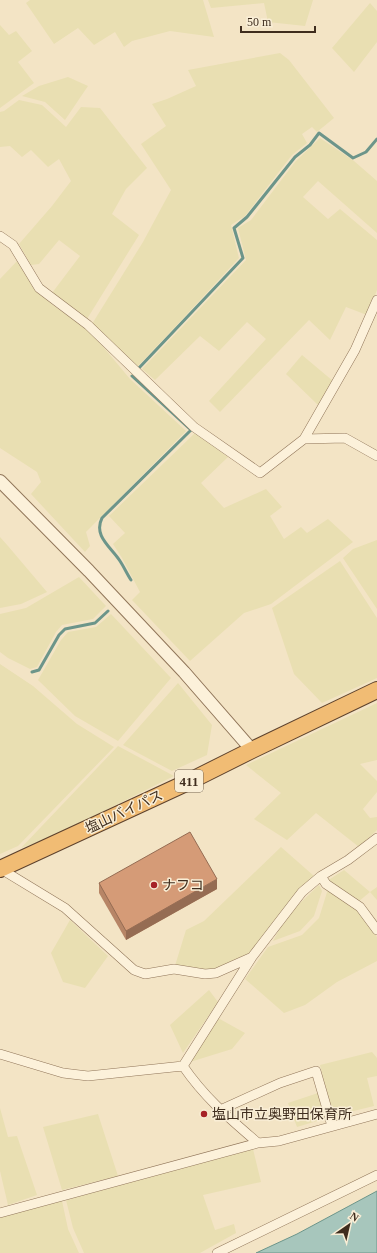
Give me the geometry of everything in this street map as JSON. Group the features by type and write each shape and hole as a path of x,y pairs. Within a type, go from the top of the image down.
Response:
{"highway":[{"name":"塩山バイパス","path":"1,869 180,786 377,690"}],"street":[{"path":"0,236 13,245 38,288 88,325 194,427 260,473 304,439 355,350 377,300"},
{"path":"304,439 345,438 377,456"},
{"path":"0,481 89,571 184,672 252,750"},
{"path":"183,1066 252,956 302,892 321,876 348,860 377,838"},
{"path":"1,869 65,908 134,970 145,974 174,969 205,974 216,973 252,956"},
{"path":"321,876 326,884 360,907 377,930"},
{"path":"0,1054 63,1073 88,1076 183,1066"},
{"path":"183,1066 196,1085 220,1110 258,1143"},
{"path":"220,1110 280,1083 316,1072 332,1126"},
{"path":"0,1213 258,1143 279,1141 377,1114"},
{"path":"217,1253 377,1175"}],"shaded area":[{"path":"30,0 203,0 214,37 170,31 132,41 124,47 115,32 94,45 78,28 54,44 26,3"},
{"path":"208,0 313,0 305,26 268,22 264,3 211,8"},
{"path":"370,3 377,11 377,42 354,72 332,48"},
{"path":"0,25 9,35 16,31 32,51 18,62 34,83 0,108"},
{"path":"280,53 289,60 334,118 317,132 312,127 302,134 307,143 292,155 245,216 231,225 239,258 137,367 92,324 143,242 171,190 141,144 166,126 152,104 196,86 188,70"},
{"path":"68,77 88,86 65,120 45,102 22,96 39,86"},
{"path":"19,100 42,105 66,127 81,107 100,108 147,168 126,189 112,214 139,235 87,319 52,293 80,256 59,240 39,264 31,265 19,244 52,206 71,181 59,159 48,167 31,150 22,157 10,146 0,147 0,112 4,111"},
{"path":"320,138 354,161 377,181 377,233 318,181 303,197 328,219 340,209 377,240 377,290 367,315 346,307 330,340 309,320 220,412 209,401 266,339 247,322 219,351 200,336 155,380 142,369 246,260 238,228 251,220 295,162"},
{"path":"17,261 34,289 54,306 90,331 130,379 186,431 86,532 90,546 85,552 31,494 41,482 37,472 0,448 0,279"},
{"path":"302,355 333,381 318,405 286,374"},
{"path":"195,433 228,457 201,483 224,508 266,489 282,507 270,516 284,539 301,527 307,533 328,519 353,542 271,604 244,613 190,661 132,600 140,592 113,544 125,533 109,516"},
{"path":"0,537 47,592 21,604 0,608"},
{"path":"377,540 377,609 343,558 353,549"},
{"path":"340,561 377,618 377,678 322,703 294,674 272,608"},
{"path":"79,577 106,606 93,619 62,625 56,632 37,667 30,669 8,658 0,652 0,614 26,608"},
{"path":"111,614 171,678 118,741 75,716 38,680 61,640 68,632 96,627"},
{"path":"0,664 33,686 77,724 114,747 18,846 0,854"},
{"path":"178,683 212,725 207,755 172,771 123,745"},
{"path":"377,703 377,760 360,764 377,781 377,792 363,809 370,818 377,817 377,830 359,847 316,813 287,840 254,819 281,793 246,765"},
{"path":"118,746 174,776 50,838 21,848"},
{"path":"281,847 314,876 251,952 214,970 174,969 186,930 204,921"},
{"path":"344,870 370,892 358,902 327,881"},
{"path":"319,885 322,891 314,916 300,931 273,941 284,921"},
{"path":"377,887 377,900 370,892"},
{"path":"328,889 360,910 377,937 377,961 337,982 305,1005 284,1013 245,979 268,947 302,935 319,918"},
{"path":"70,920 108,956 85,988 63,982 51,953"},
{"path":"209,990 218,1002 183,1053 170,1025"},
{"path":"218,1018 245,1033 232,1049 190,1062"},
{"path":"372,1052 377,1058 377,1076 367,1078 374,1106 333,1116 320,1065"},
{"path":"318,1093 327,1118 297,1127 288,1103"},
{"path":"0,1108 8,1137 17,1136 37,1195 8,1205 0,1171"},
{"path":"98,1114 118,1176 62,1190 43,1127"},
{"path":"253,1149 261,1182 203,1195 215,1230 234,1224 236,1233 200,1253 84,1253 73,1228 66,1200"},
{"path":"62,1201 68,1229 79,1253 0,1253 0,1217"}],"water":[{"path":"377,1191 377,1253 256,1253 297,1234"}],"building":[{"path":"190,832 217,879 126,931 99,883"}],"waterway":[{"path":"138,369 243,258 234,228 247,217 295,157 310,145 319,133 353,158 366,152 377,139"},
{"path":"131,580 120,561 101,536 100,524 102,518 191,430 132,376"},
{"path":"32,672 39,670 59,635 65,629 95,623 108,611"}],"place":[{"name":"ナフコ","path":"154,885"},
{"name":"塩山市立奥野田保育所","path":"204,1114"}]}
